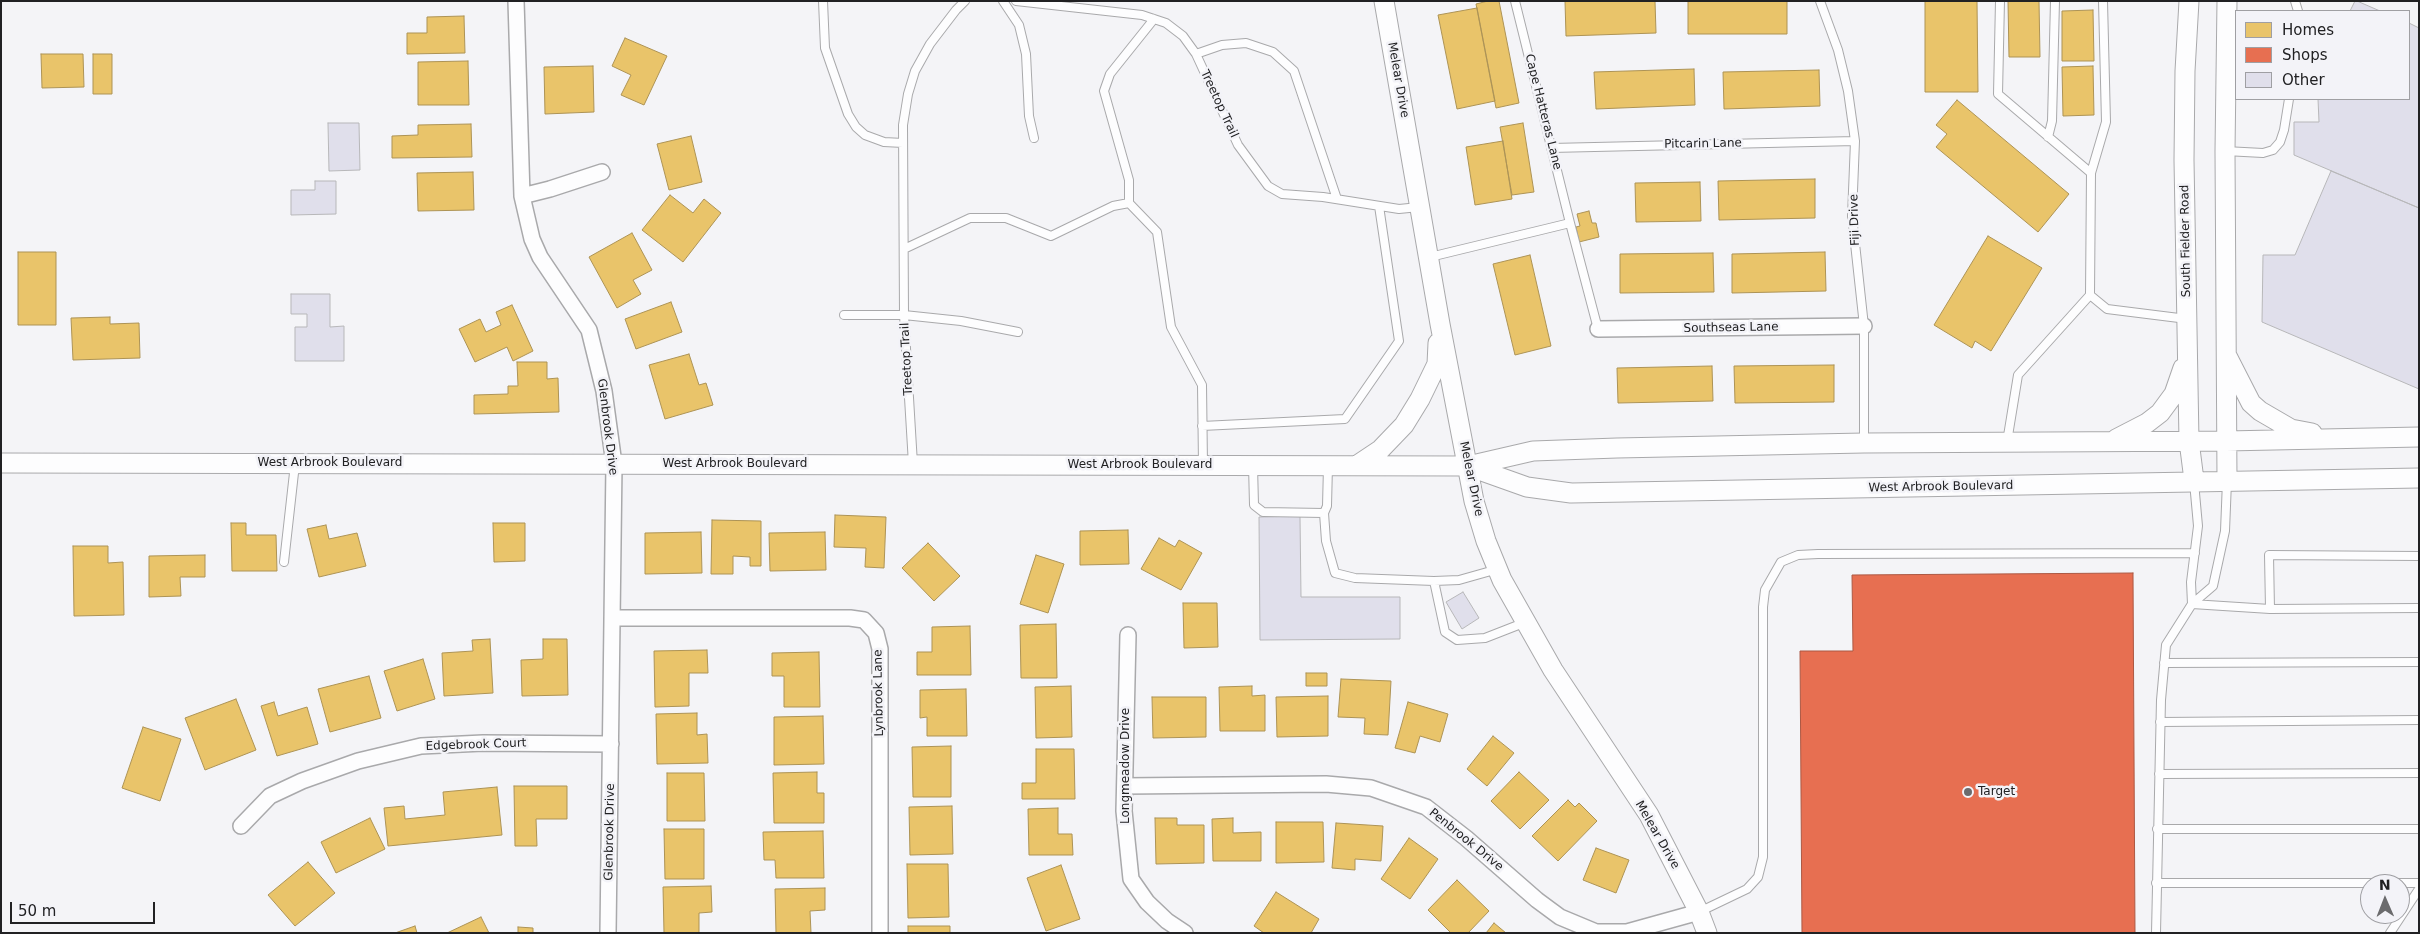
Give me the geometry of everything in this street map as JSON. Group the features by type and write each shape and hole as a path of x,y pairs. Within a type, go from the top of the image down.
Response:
{"street":[{"name":"Glenbrook Drive","path":"516,1 522,196 532,239 540,257 589,330 604,391 614,464 608,933"},
{"name":"Melear Drive","path":"1384,1 1440,324 1474,501 1498,568 1526,622 1559,678 1648,815 1708,933"},
{"name":"South Fielder Road","path":"2189,1 2185,71 2184,160 2189,441 2194,480"},
{"path":"2227,1 2224,151 2227,480"},
{"path":"522,196 602,172"},
{"path":"1356,466 1380,450 1398,432 1420,399 1437,364 1440,324"},
{"name":"Southseas Lane","path":"1598,329 1864,326"},
{"path":"2109,441 2147,423 2160,413 2174,394 2182,377 2187,345"},
{"path":"2225,352 2251,403 2260,411 2291,429 2338,439"},
{"name":"West Arbrook Boulevard","path":"1,463 1468,466 1533,451 1864,443 2226,441 2419,437"},
{"name":"West Arbrook Boulevard","path":"1468,466 1527,487 1571,493 2008,486 2194,480 2419,478"},
{"name":"Lynbrook Lane","path":"612,618 850,618 864,620 876,633 880,649 880,933"},
{"name":"Longmeadow Drive","path":"1128,635 1124,810 1131,879 1147,902 1167,921 1185,933"},
{"name":"Edgebrook Court","path":"241,826 270,796 302,782 358,762 421,746 483,743 611,744"},
{"name":"Penbrook Drive","path":"1125,786 1326,784 1370,788 1426,807 1466,838 1544,906 1560,917 1596,932 1627,932 1699,912"}],"lane":[{"path":"823,1 825,48 848,114 856,127 865,135 884,142 903,143"},
{"name":"Treetop Trail","path":"913,464 904,315 903,125 908,94 915,71 930,44 965,1"},
{"path":"1002,1 1019,24 1026,54 1028,116 1034,138"},
{"name":"Treetop Trail","path":"1016,1 1142,15 1166,23 1183,36 1196,54 1238,145 1268,186 1282,194 1337,199 1399,209 1420,207"},
{"name":"Cape Hatteras Lane","path":"1515,1 1598,329"},
{"name":"Fiji Drive","path":"1820,1 1838,50 1848,91 1856,140 1852,216 1864,326 1864,443"},
{"path":"2000,1 1998,94 2090,173"},
{"path":"2048,137 2052,121 2055,1"},
{"path":"2007,442 2018,375 2090,295 2090,173 2106,122 2103,1"},
{"path":"1154,19 1110,74 1104,91 1129,180 1129,203 1157,232 1171,327 1202,385 1203,465"},
{"path":"1196,54 1222,45 1246,43 1273,52 1294,71 1337,199"},
{"path":"2224,151 2263,153 2273,150 2280,142 2284,130 2289,100"},
{"name":"Pitcarin Lane","path":"1552,148 1856,140"},
{"path":"904,249 970,218 1006,218 1050,236 1112,206 1129,203"},
{"path":"1202,426 1345,419 1399,340 1379,206"},
{"path":"1428,257 1570,223"},
{"path":"2090,295 2107,309 2187,319"},
{"path":"844,315 904,315 961,321 1018,332"},
{"path":"284,562 295,463"},
{"path":"1253,465 1254,505 1263,512 1324,513"},
{"path":"1328,466 1327,506 1324,513 1328,554 1335,573 1355,578 1434,581 1459,580 1498,568"},
{"path":"2192,604 2191,582 2198,526 2194,480"},
{"path":"2156,933 2160,722 2166,645 2192,604 2213,586 2226,531 2227,480"},
{"path":"1699,912 1748,889 1758,877 1763,857 1764,590 1782,562 1798,555 1818,554 2195,553"},
{"path":"2270,609 2269,555 2419,556"},
{"path":"1434,581 1445,632 1458,640 1485,638 1526,622"},
{"path":"2192,604 2270,609 2419,608"},
{"path":"2164,663 2419,662"},
{"path":"2160,722 2419,720"},
{"path":"2159,774 2419,773"},
{"path":"2157,828 2419,829"},
{"path":"2156,883 2419,883"},
{"path":"2390,933 2419,889"}],"building: Homes":[{"path":"1499,1 1519,103 1496,108 1476,4"},
{"path":"1565,1 1655,1 1656,33 1566,36"},
{"path":"1688,1 1787,1 1787,34 1688,34"},
{"path":"1925,1 1977,1 1978,92 1925,92"},
{"path":"2008,1 2039,1 2040,57 2009,57"},
{"path":"1477,8 1495,101 1457,109 1438,15"},
{"path":"2093,10 2094,61 2062,61 2062,11"},
{"path":"464,16 465,53 407,54 407,33 427,33 427,17"},
{"path":"625,38 667,56 644,105 621,95 631,75 612,66"},
{"path":"41,54 83,54 84,87 42,88"},
{"path":"93,54 112,54 112,94 93,94"},
{"path":"468,61 469,105 418,105 418,62"},
{"path":"593,66 594,112 545,114 544,67"},
{"path":"2093,66 2094,115 2063,116 2062,67"},
{"path":"1694,69 1695,105 1596,109 1594,72"},
{"path":"1819,70 1820,106 1724,109 1723,72"},
{"path":"1957,100 2069,194 2038,232 1936,147 1947,134 1936,125"},
{"path":"1523,123 1534,192 1512,195 1500,127"},
{"path":"471,124 472,157 392,158 392,136 418,135 418,125"},
{"path":"691,136 702,182 669,190 657,144"},
{"path":"1503,141 1512,199 1475,205 1466,147"},
{"path":"473,172 474,210 418,211 417,173"},
{"path":"1815,179 1815,218 1719,220 1718,181"},
{"path":"1700,182 1701,221 1636,222 1635,183"},
{"path":"670,195 693,213 704,199 721,213 683,262 642,230"},
{"path":"1589,211 1592,223 1596,223 1599,237 1579,242 1576,227 1580,226 1577,214"},
{"path":"632,233 652,270 633,280 641,294 617,308 589,257"},
{"path":"1988,236 2042,268 1991,351 1975,341 1972,348 1934,325"},
{"path":"18,252 56,252 56,325 18,325"},
{"path":"1825,252 1826,291 1732,293 1732,254"},
{"path":"1713,253 1714,292 1620,293 1620,254"},
{"path":"1530,255 1551,346 1515,355 1493,264"},
{"path":"671,302 682,332 636,349 625,319"},
{"path":"512,305 533,351 513,361 507,347 475,362 459,329 480,319 486,332 501,325 496,312"},
{"path":"110,317 110,324 139,323 140,358 73,360 71,318"},
{"path":"689,354 699,385 706,383 713,405 665,419 649,365"},
{"path":"517,362 547,362 547,379 558,378 559,412 474,414 474,395 508,394 508,386 518,386"},
{"path":"1834,365 1834,402 1735,403 1734,366"},
{"path":"1712,366 1713,401 1618,403 1617,368"},
{"path":"835,515 886,517 884,568 865,567 866,548 834,547"},
{"path":"712,520 761,521 761,566 750,566 750,557 733,556 733,574 711,574"},
{"path":"231,523 246,523 246,535 276,535 277,571 232,571"},
{"path":"493,523 525,523 525,561 494,562"},
{"path":"326,525 329,539 357,533 366,566 319,577 307,529"},
{"path":"1128,530 1129,564 1080,565 1080,531"},
{"path":"701,532 702,573 645,574 645,533"},
{"path":"825,532 826,570 770,571 769,533"},
{"path":"1159,538 1175,547 1179,540 1202,553 1181,590 1141,569"},
{"path":"928,543 960,576 934,601 902,568"},
{"path":"73,546 108,546 108,563 123,562 124,615 74,616"},
{"path":"205,555 205,577 180,577 181,596 149,597 149,556"},
{"path":"1036,555 1064,564 1048,613 1020,604"},
{"path":"1183,603 1217,603 1218,647 1184,648"},
{"path":"1056,624 1057,678 1021,678 1020,625"},
{"path":"970,626 971,675 917,675 917,652 932,652 932,627"},
{"path":"490,639 493,693 444,696 442,653 473,651 472,640"},
{"path":"543,639 567,639 568,695 522,696 521,660 543,659"},
{"path":"707,650 708,673 689,673 689,706 655,707 654,651"},
{"path":"819,652 820,707 784,707 784,676 772,676 772,653"},
{"path":"423,659 435,699 397,711 384,671"},
{"path":"1306,673 1327,673 1327,686 1306,686"},
{"path":"369,676 381,718 330,732 318,689"},
{"path":"1341,679 1391,681 1388,735 1364,734 1365,718 1338,717"},
{"path":"1071,686 1072,737 1036,738 1035,687"},
{"path":"1252,686 1252,696 1265,695 1265,731 1220,731 1219,687"},
{"path":"966,689 967,736 927,736 927,717 920,718 920,690"},
{"path":"1328,696 1328,736 1277,737 1276,697"},
{"path":"1152,697 1206,697 1206,737 1153,738"},
{"path":"236,699 256,750 205,770 185,718"},
{"path":"274,702 278,716 307,707 318,744 277,756 261,706"},
{"path":"1408,702 1448,714 1440,742 1420,736 1415,753 1395,748"},
{"path":"697,713 697,735 707,734 708,763 657,764 656,714"},
{"path":"823,716 824,764 774,765 774,717"},
{"path":"143,727 181,739 160,801 122,788"},
{"path":"1493,736 1514,753 1487,786 1467,769"},
{"path":"951,746 951,797 913,797 912,747"},
{"path":"1036,749 1074,749 1075,799 1022,799 1022,783 1036,783"},
{"path":"817,772 817,793 824,793 824,823 774,823 773,773"},
{"path":"1519,772 1549,800 1520,829 1491,801"},
{"path":"667,773 704,773 705,821 667,821"},
{"path":"514,786 567,786 567,819 536,819 537,846 515,846"},
{"path":"497,787 502,835 388,846 384,808 404,806 405,819 445,815 443,792"},
{"path":"1568,800 1575,807 1579,803 1597,821 1558,861 1532,836"},
{"path":"952,806 953,854 910,855 909,807"},
{"path":"1058,808 1058,834 1072,834 1073,855 1029,855 1028,809"},
{"path":"370,818 385,849 336,873 321,842"},
{"path":"1155,818 1177,818 1177,825 1204,825 1204,863 1156,864"},
{"path":"1233,818 1233,833 1261,832 1261,861 1213,861 1212,819"},
{"path":"1276,822 1323,822 1324,862 1276,863"},
{"path":"1336,823 1383,826 1381,861 1355,859 1355,870 1332,868"},
{"path":"664,829 704,829 704,879 665,879"},
{"path":"823,831 824,878 776,878 775,860 764,860 763,832"},
{"path":"1409,838 1438,859 1410,899 1381,879"},
{"path":"1596,848 1629,860 1616,893 1583,880"},
{"path":"308,862 335,893 295,926 268,895"},
{"path":"907,864 948,864 949,917 908,918"},
{"path":"1061,865 1080,919 1046,931 1027,878"},
{"path":"1457,880 1489,911 1468,933 1451,933 1428,910"},
{"path":"711,886 712,912 699,913 699,933 664,933 663,887"},
{"path":"825,888 825,910 810,911 811,933 776,933 775,889"},
{"path":"1276,892 1319,919 1311,933 1264,933 1254,926"},
{"path":"481,917 489,933 447,933"},
{"path":"1494,923 1506,933 1486,933"},
{"path":"415,926 417,933 395,933"},
{"path":"908,926 950,926 950,933 908,933"},
{"path":"518,927 533,928 533,933 518,933"}],"building: Shops":[{"name":"Target","path":"2133,573 2135,933 1802,933 1800,651 1853,651 1852,575"}],"building: Other":[{"path":"2355,1 2357,1 2378,10 2350,10"},
{"path":"2410,24 2419,28 2419,208 2294,155 2294,122 2319,122 2318,100 2410,100"},
{"path":"328,123 359,123 360,170 329,171"},
{"path":"2331,171 2419,208 2419,389 2262,322 2263,255 2295,255"},
{"path":"315,181 336,181 336,214 291,215 291,190 315,190"},
{"path":"291,294 330,294 330,327 344,326 344,361 295,361 295,327 307,327 307,314 291,314"},
{"path":"1300,516 1301,597 1400,597 1400,639 1260,640 1259,517"},
{"path":"1463,592 1479,618 1462,629 1446,602"}],"place":[{"name":"Target","path":"1968,792"}]}
